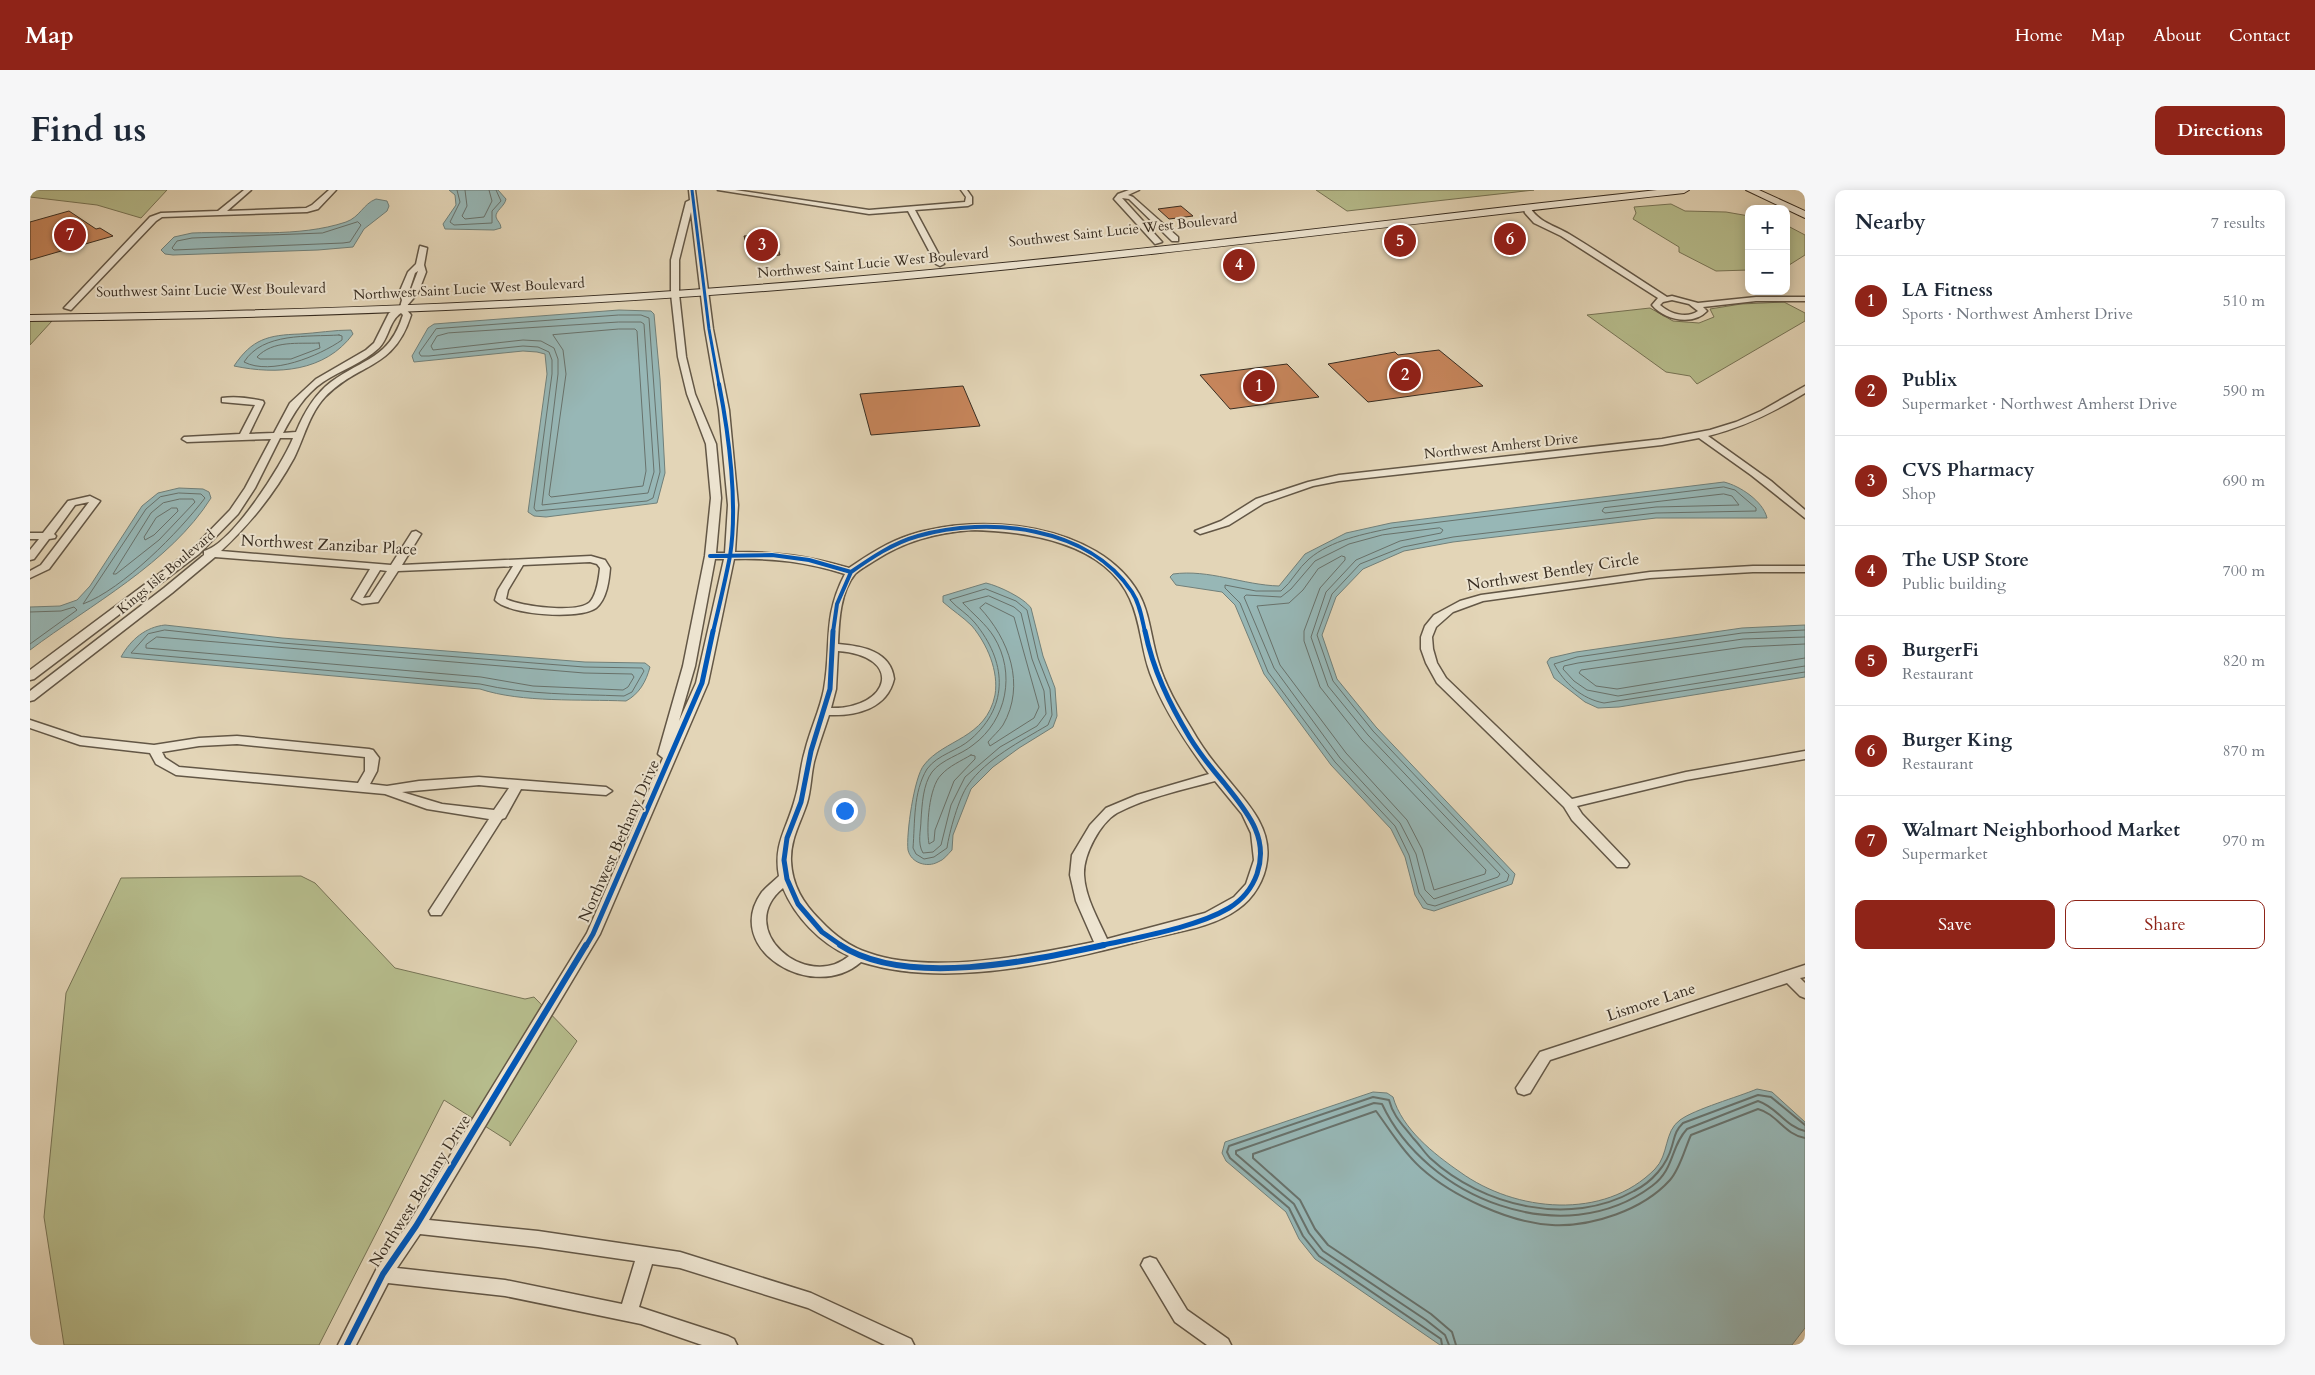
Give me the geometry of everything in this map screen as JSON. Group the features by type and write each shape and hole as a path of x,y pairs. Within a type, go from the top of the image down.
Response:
{"main road":[{"path":"1174,244 1252,234 1274,228 1618,190"},
{"path":"1581,194 1566,199 1525,205 1526,208 1684,190"},
{"path":"1750,190 1805,215"},
{"path":"1767,190 1805,207"},
{"name":"Northwest Saint Lucie West Boulevard","path":"70,313 404,304 880,278 939,268 1117,254 1174,244 1312,236 1328,239 1328,234 1332,230 1526,208"},
{"name":"Southwest Saint Lucie West Boulevard","path":"705,288 939,268 1158,242 1174,244"},
{"name":"Southwest Saint Lucie West Boulevard","path":"70,313 162,310 178,306 404,304"},
{"path":"30,308 70,313"},
{"path":"30,316 70,313"}],"street":[{"path":"221,212 248,190"},
{"path":"70,313 153,219 161,215 307,210 314,207 333,190"},
{"name":"Northwest Bethany Drive","path":"347,1345 383,1274 416,1226 593,934 702,683 730,555 733,505 729,453 692,190 675,260 675,290 682,357 691,394 711,444 716,498 710,556 688,666 647,807"},
{"path":"721,190 859,211 911,210 968,204 969,197 964,190"},
{"path":"1136,190 1120,195 1117,199 1158,242"},
{"path":"1120,195 1131,198 1160,226 1174,244"},
{"path":"1125,208 1140,207"},
{"path":"1526,208 1529,215 1551,229 1564,234 1665,299"},
{"path":"911,210 939,268"},
{"path":"1144,227 1160,226"},
{"path":"404,304 414,293 422,272 421,262 428,255 427,248"},
{"path":"1698,305 1703,311 1698,316 1676,316 1658,308 1657,302 1665,299 1679,299 1698,305 1756,299 1805,299"},
{"name":"Kings Isle Boulevard","path":"30,676 195,552 234,512 262,468 293,404 306,390 369,352 378,344 392,315 404,304 407,315 405,326 395,344 384,355 324,392 314,405 282,468 261,500 213,554 30,697"},
{"name":"Northwest Amherst Drive","path":"1200,531 1225,523 1269,498 1311,484 1339,478 1643,444 1700,435 1739,424 1760,415 1805,389"},
{"path":"225,400 242,400 260,404 243,436"},
{"path":"187,438 299,435"},
{"path":"1700,435 1753,470 1784,494 1805,515"},
{"path":"30,557 72,503 90,499 95,501 44,568 30,575"},
{"path":"1006,528 1062,540 1084,548 1107,563 1131,589 1138,605 1156,673 1166,696 1187,733 1217,776 1249,814 1258,833 1263,856 1253,883 1239,902 1202,921 1103,946 993,964 933,970 893,965 860,955 831,940 801,910 785,879 784,854 788,834 802,800 809,757 833,682 834,647 835,619 840,594 852,572 883,550 919,535 947,529 1006,528"},
{"path":"377,567 357,599 362,601 374,600 416,534"},
{"path":"30,536 69,536"},
{"name":"Northwest Zanzibar Place","path":"195,552 395,568 585,558 601,562 605,570 596,600 589,608 575,611 507,606 500,600 500,597 520,562"},
{"path":"710,556 772,555 809,560 852,572"},
{"name":"Northwest Bentley Circle","path":"1622,864 1577,817 1568,804 1441,680 1429,662 1426,644 1431,624 1444,613 1458,605 1481,598 1650,574 1753,569 1805,569"},
{"path":"825,711 845,711 865,706 880,697 889,680 887,668 877,657 861,650 834,647"},
{"path":"30,724 80,741 154,748 199,742 237,740 369,753 373,758 371,771 361,789"},
{"path":"154,748 160,761 176,771 361,789 387,790 419,785 479,781 606,792"},
{"path":"1568,804 1686,776 1805,756"},
{"path":"1103,946 1083,901 1077,875 1079,855 1095,828 1111,812 1142,798 1217,776"},
{"path":"436,912 500,815 518,784"},
{"path":"387,790 401,798 449,808 500,815"},
{"path":"785,879 768,895 758,925 763,944 774,956 794,967 818,971 844,967 860,955"},
{"name":"Lismore Lane","path":"1524,1088 1545,1056 1805,971"},
{"path":"1788,975 1805,992"},
{"path":"416,1226 538,1239 680,1260 811,1300 905,1345"},
{"path":"628,1314 646,1255"},
{"path":"1150,1265 1181,1316 1222,1345"},
{"path":"383,1274 505,1288 628,1314 728,1345"}],"green space":[{"path":"30,190 167,190 141,218 97,205 30,197"},
{"path":"1316,190 1534,190 1347,211"},
{"path":"1671,204 1685,211 1726,212 1745,215 1745,270 1716,271 1679,252 1679,247 1633,219 1636,213 1634,207"},
{"path":"1790,227 1805,235 1805,255 1790,264"},
{"path":"1784,302 1805,313 1805,321 1697,384 1690,376 1666,372 1587,315 1650,308 1673,321 1699,323 1714,317 1710,309 1741,304"},
{"path":"30,320 52,321 30,345"},
{"path":"301,876 315,883 395,968 525,999 534,997 577,1041 510,1146 510,1142 444,1100 319,1345 64,1345 44,1217 66,993 121,878"}],"water":[{"path":"449,190 498,190 506,199 496,215 501,228 494,230 445,229 443,224 456,205 455,195"},
{"path":"376,199 387,201 389,206 387,211 364,229 353,247 173,255 165,254 161,250 174,237 192,233 270,233 328,227 351,220"},
{"path":"619,310 651,311 654,314 665,473 657,503 546,517 534,516 528,512 547,374 545,354 523,351 414,362 412,356 428,328 434,324"},
{"path":"351,330 353,334 342,347 329,356 299,368 267,370 234,366 254,344 270,337"},
{"path":"1724,482 1737,487 1756,500 1767,518 1656,518 1453,542 1404,551 1363,569 1336,597 1322,635 1337,679 1376,727 1515,874 1512,884 1434,911 1423,908 1415,895 1405,857 1391,829 1331,765 1264,674 1235,605 1222,592 1176,585 1170,577 1173,574 1186,573 1213,575 1279,586 1305,554 1346,533 1391,523"},
{"path":"179,488 203,489 209,492 211,498 174,543 128,582 30,650 30,607 60,606 77,600 90,586 142,506 158,493"},
{"path":"986,583 1011,593 1023,600 1031,608 1043,656 1055,688 1057,716 1053,727 993,767 971,789 953,835 952,850 934,864 924,864 912,858 908,850 911,806 920,771 932,756 964,737 983,721 990,710 996,686 991,658 987,649 972,626 943,602 943,596"},
{"path":"165,625 282,638 585,662 645,663 650,667 641,687 635,695 626,701 571,700 514,696 480,689 121,657 134,639 145,631"},
{"path":"1805,625 1805,677 1619,707 1598,708 1585,702 1554,678 1547,662 1550,658 1576,652 1742,628"},
{"path":"1757,1089 1772,1092 1805,1122 1805,1328 1792,1345 1440,1345 1315,1259 1299,1239 1286,1212 1226,1161 1222,1153 1225,1142 1373,1092 1387,1093 1393,1097 1397,1109 1420,1140 1450,1165 1482,1185 1506,1196 1532,1202 1559,1205 1585,1203 1611,1197 1634,1186 1655,1169 1663,1157 1671,1130 1680,1120 1706,1107"}],"building":[{"path":"1181,206 1193,216 1169,219 1158,209"},
{"path":"69,211 96,229 100,228 113,236 30,260 30,222"},
{"path":"774,234 780,255 750,258 744,236"},
{"path":"1439,350 1483,386 1368,402 1328,364 1395,352 1398,355"},
{"path":"1287,364 1319,397 1230,409 1200,375"},
{"path":"963,386 980,426 871,435 860,394"}],"cycle path":[{"path":"347,1345 383,1274 416,1226 593,934 702,683 730,555 733,505 724,410 709,329 692,190"},
{"path":"710,556 772,555 809,560 851,572 882,551 907,539 942,530 971,527 1003,527 1035,532 1065,541 1093,554 1116,571 1133,593 1140,611 1155,671 1167,698 1200,752 1255,825 1260,842 1261,860 1259,870 1246,894 1221,913 1188,924 1069,952 981,965 923,968 884,963 865,958 847,950 828,937 803,911 793,896 785,870 784,851 789,832 801,802 811,751 827,702 830,689 834,618 841,592 851,572"}],"place":[{"name":"Walmart Neighborhood Market","path":"70,235"},
{"name":"Burger King","path":"1510,239"},
{"name":"BurgerFi","path":"1400,241"},
{"name":"CVS Pharmacy","path":"762,245"},
{"name":"The USP Store","path":"1239,265"},
{"name":"Publix","path":"1405,375"},
{"name":"LA Fitness","path":"1259,386"}]}
